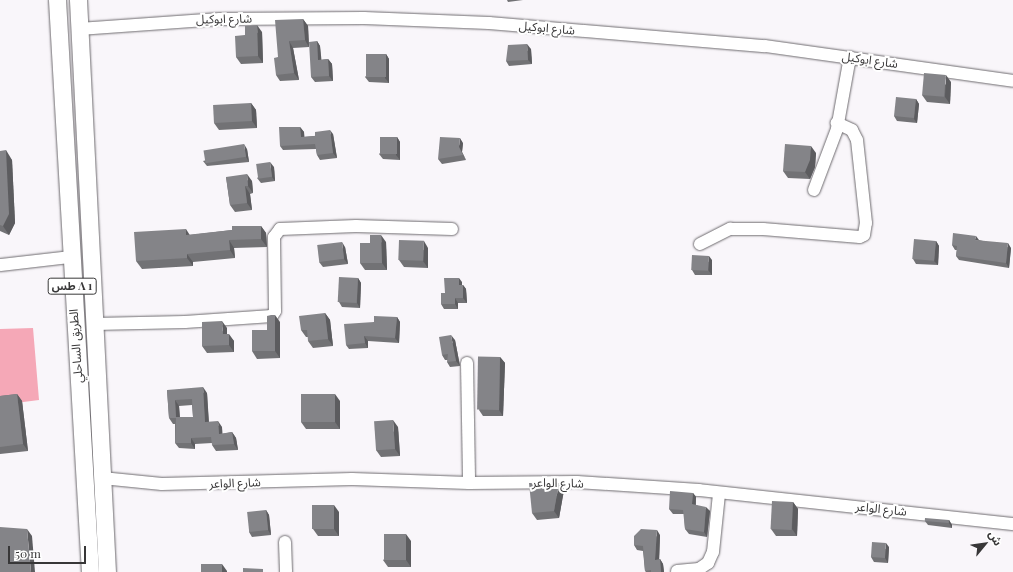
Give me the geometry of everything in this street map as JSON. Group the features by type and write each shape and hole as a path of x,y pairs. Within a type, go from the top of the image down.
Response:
{"highway":[{"name":"الطريق الساحلي","path":"57,0 70,257 90,572"},
{"name":"الطريق الساحلي","path":"78,0 107,572"}],"street":[{"name":"شارع ابوكيل","path":"79,29 206,19 418,20 765,46 1013,82"},
{"path":"814,190 837,123 850,58"},
{"path":"700,244 730,228 762,229 860,237 864,235 866,223 857,140 852,130 837,123"},
{"path":"95,324 185,322 272,316 275,311 274,237 280,229 356,226 452,229"},
{"path":"0,266 70,257"},
{"path":"467,363 469,483"},
{"name":"شارع الواعر","path":"102,478 162,484 352,479 469,483 577,482 719,494 1013,524"},
{"path":"678,571 699,569 708,563 712,552 719,494"},
{"path":"285,542 286,572"}],"shaded area":[{"path":"33,328 39,400 0,405 0,329"}],"building":[{"path":"303,19 305,40 289,41 294,73 276,75 274,58 278,57 275,20"},
{"path":"257,25 258,56 236,57 235,36 245,35 245,26"},
{"path":"317,41 318,60 328,59 329,76 311,77 309,42"},
{"path":"527,44 528,60 506,61 508,45"},
{"path":"366,54 386,54 386,77 366,77"},
{"path":"924,73 946,75 944,97 922,95"},
{"path":"896,97 916,99 914,118 894,116"},
{"path":"251,103 252,121 214,123 213,105"},
{"path":"279,127 300,127 301,137 315,136 315,132 330,130 333,153 317,155 315,144 280,146"},
{"path":"380,137 397,137 397,154 380,154"},
{"path":"440,137 460,138 459,147 463,155 438,159"},
{"path":"244,144 246,157 206,163 204,150"},
{"path":"785,144 811,146 810,160 805,172 783,171"},
{"path":"6,150 9,214 3,226 0,225 0,151"},
{"path":"270,162 272,177 258,179 256,164"},
{"path":"247,174 248,186 245,186 247,203 230,205 226,177"},
{"path":"232,226 261,226 261,239 229,240 230,250 187,254 187,258 136,261 134,232 186,229 186,235 232,230"},
{"path":"953,233 976,236 975,240 1008,243 1006,263 956,256 957,246 952,245"},
{"path":"370,235 381,235 382,263 360,263 360,243 370,243"},
{"path":"914,239 936,241 934,261 912,259"},
{"path":"399,240 424,241 423,261 398,260"},
{"path":"342,242 344,259 319,262 317,245"},
{"path":"692,255 709,256 708,271 691,270"},
{"path":"339,277 358,278 357,303 338,302"},
{"path":"444,278 459,278 459,285 463,285 463,298 455,298 455,304 441,304 441,293 445,293"},
{"path":"325,313 328,339 308,341 307,330 301,330 299,316"},
{"path":"275,315 275,351 252,351 252,330 267,330 267,316"},
{"path":"374,316 397,317 395,338 364,336 365,343 346,345 344,324 374,322"},
{"path":"222,321 223,334 229,334 229,345 202,346 202,322"},
{"path":"451,335 456,361 447,362 448,354 442,355 439,337"},
{"path":"478,357 500,357 499,410 477,410"},
{"path":"203,387 205,422 218,421 219,434 232,432 234,444 212,445 211,437 191,438 191,443 175,443 176,418 169,418 167,390","holes":["192,399 193,417 176,417 175,400"]},
{"path":"17,394 23,444 0,447 0,396"},
{"path":"301,394 335,394 335,422 301,422"},
{"path":"393,420 395,449 376,450 374,421"},
{"path":"529,483 559,483 554,511 532,513"},
{"path":"670,491 693,493 692,504 706,507 704,532 685,529 683,510 669,509"},
{"path":"772,501 793,502 792,530 771,529"},
{"path":"312,505 334,505 334,529 312,529"},
{"path":"266,510 268,530 249,532 247,512"},
{"path":"925,518 949,520 949,523 925,521"},
{"path":"0,527 27,529 31,572 0,572"},
{"path":"641,529 657,530 655,560 660,559 661,572 651,572 651,570 645,571 643,546 634,545 634,536"},
{"path":"384,534 406,534 406,560 384,560"},
{"path":"872,542 886,543 885,558 871,557"},
{"path":"201,564 222,564 222,572 201,572"},
{"path":"243,568 263,569 263,572 243,572"}]}
